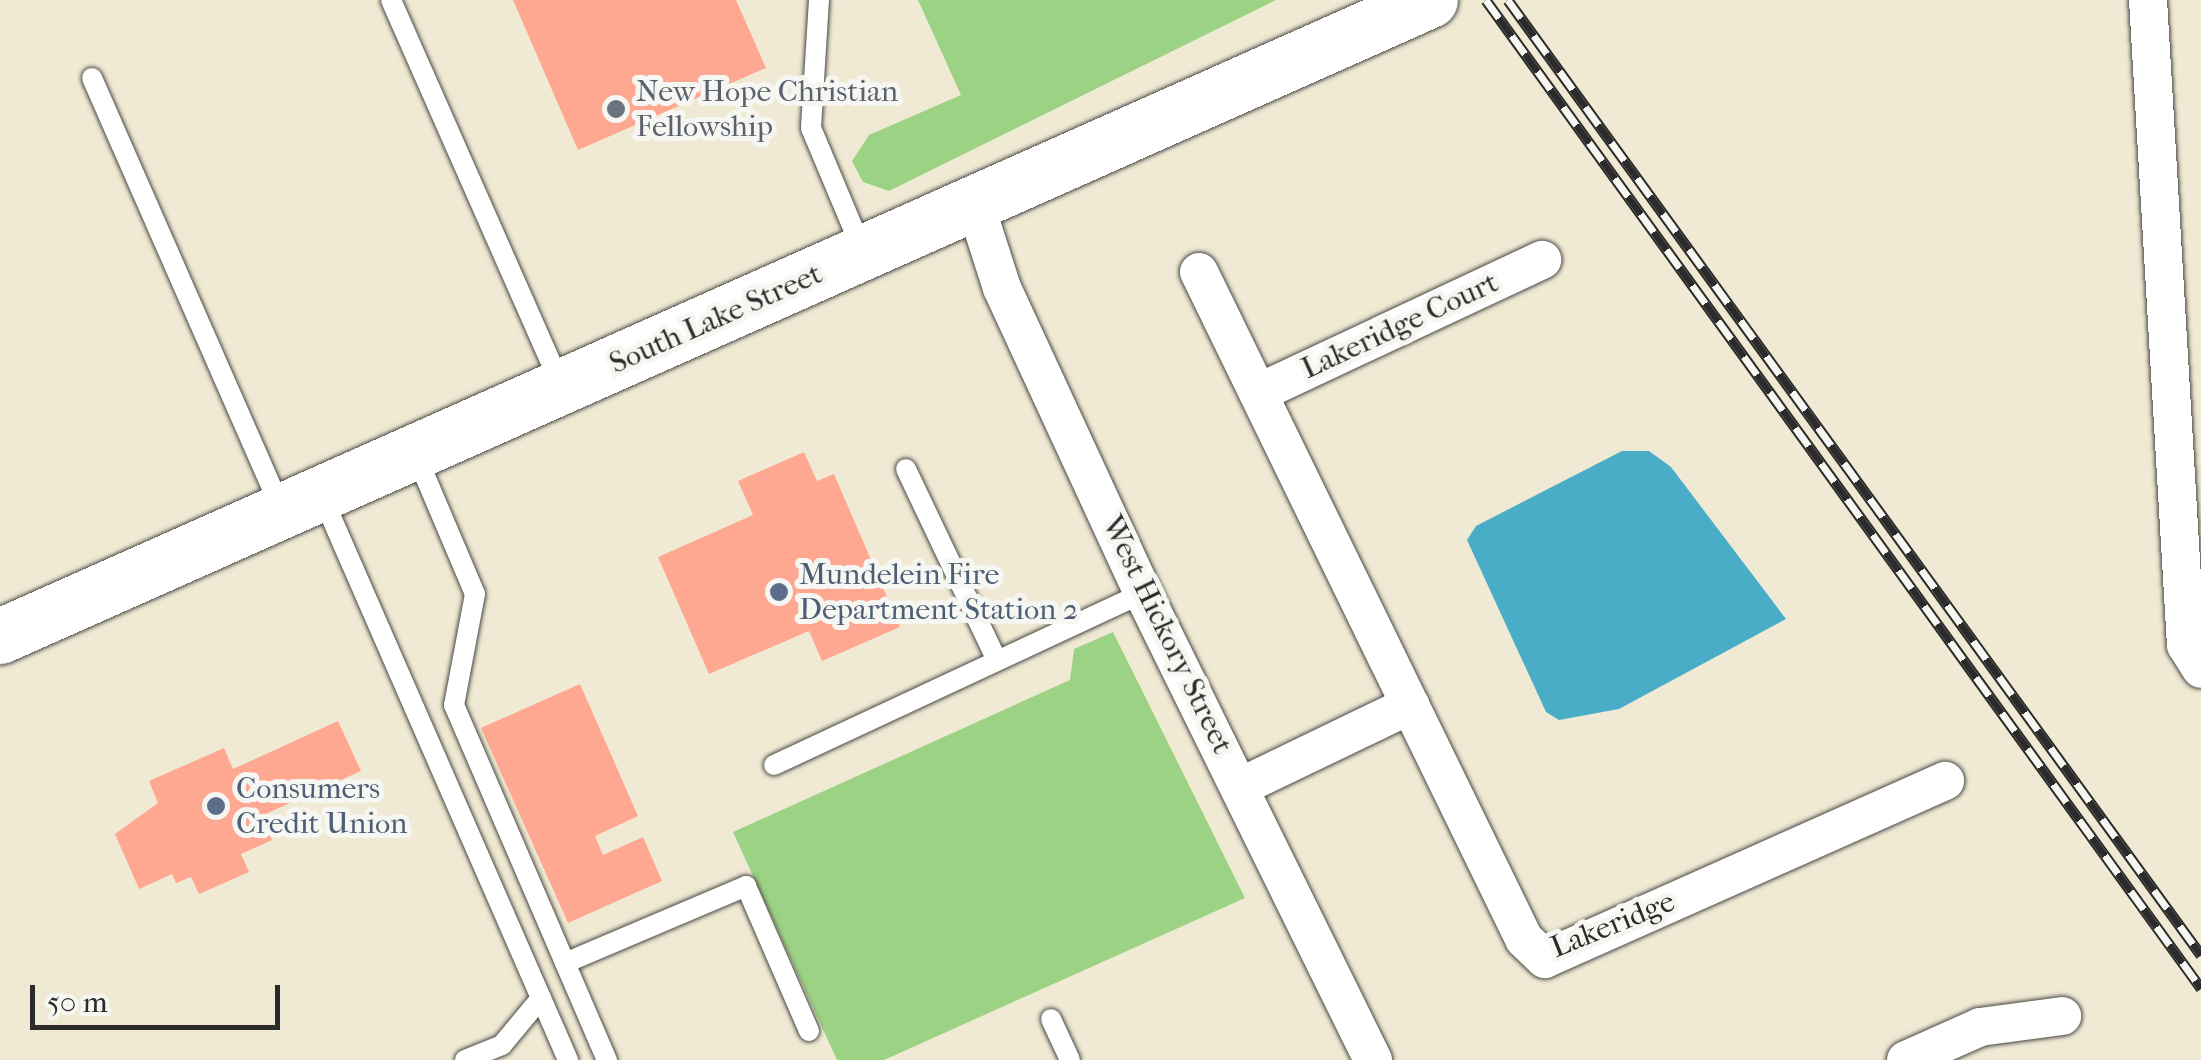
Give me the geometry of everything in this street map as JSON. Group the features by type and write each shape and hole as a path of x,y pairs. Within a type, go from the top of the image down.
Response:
{"main road":[{"name":"South Lake Street","path":"0,636 1430,0"}],"street":[{"path":"2148,0 2186,645 2201,669"},
{"name":"West Hickory Street","path":"975,204 1002,288 1143,594 1242,786 1369,1059"},
{"name":"Lakeridge Court","path":"1258,393 1542,260"},
{"name":"Lakeridge","path":"1199,272 1524,939 1545,959 1945,781"},
{"path":"1242,786 1410,705"},
{"path":"1906,1060 1980,1026 2062,1016"}],"lane":[{"path":"390,0 562,388"},
{"path":"819,0 811,128 864,254"},
{"path":"92,78 302,502 568,1060"},
{"path":"416,453 475,594 454,705 607,1060"},
{"path":"906,469 997,661"},
{"path":"774,765 1143,594"},
{"path":"566,963 746,886 808,1031"},
{"path":"465,1060 502,1045 541,998"},
{"path":"1051,1019 1070,1060"}],"green space":[{"path":"918,0 1276,0 889,191 863,182 852,161 869,135 961,95"},
{"path":"1113,632 1245,898 884,1060 837,1060 733,832 1070,680 1074,649"}],"water":[{"path":"1622,451 1649,451 1671,467 1786,619 1619,709 1559,720 1546,712 1467,540 1476,526"}],"building":[{"name":"New Hope Christian Fellowship","path":"513,0 736,0 766,68 578,150"},
{"name":"Mundelein Fire Department Station 2","path":"804,452 817,481 834,474 900,627 822,661 809,631 709,674 658,557 753,515 738,481"},
{"path":"580,684 638,816 595,836 603,855 643,837 662,881 568,923 481,728"},
{"name":"Consumers Credit Union","path":"338,721 361,771 261,816 272,840 241,854 249,872 199,894 191,877 176,883 172,874 139,889 115,834 158,803 149,781 224,748 233,769"}],"railway":[{"path":"1486,0 2201,988"},
{"path":"1508,0 2201,955"}],"place":[{"name":"New Hope Christian Fellowship","path":"616,109"},
{"name":"Mundelein Fire Department Station 2","path":"779,592"},
{"name":"Consumers Credit Union","path":"216,806"}]}
